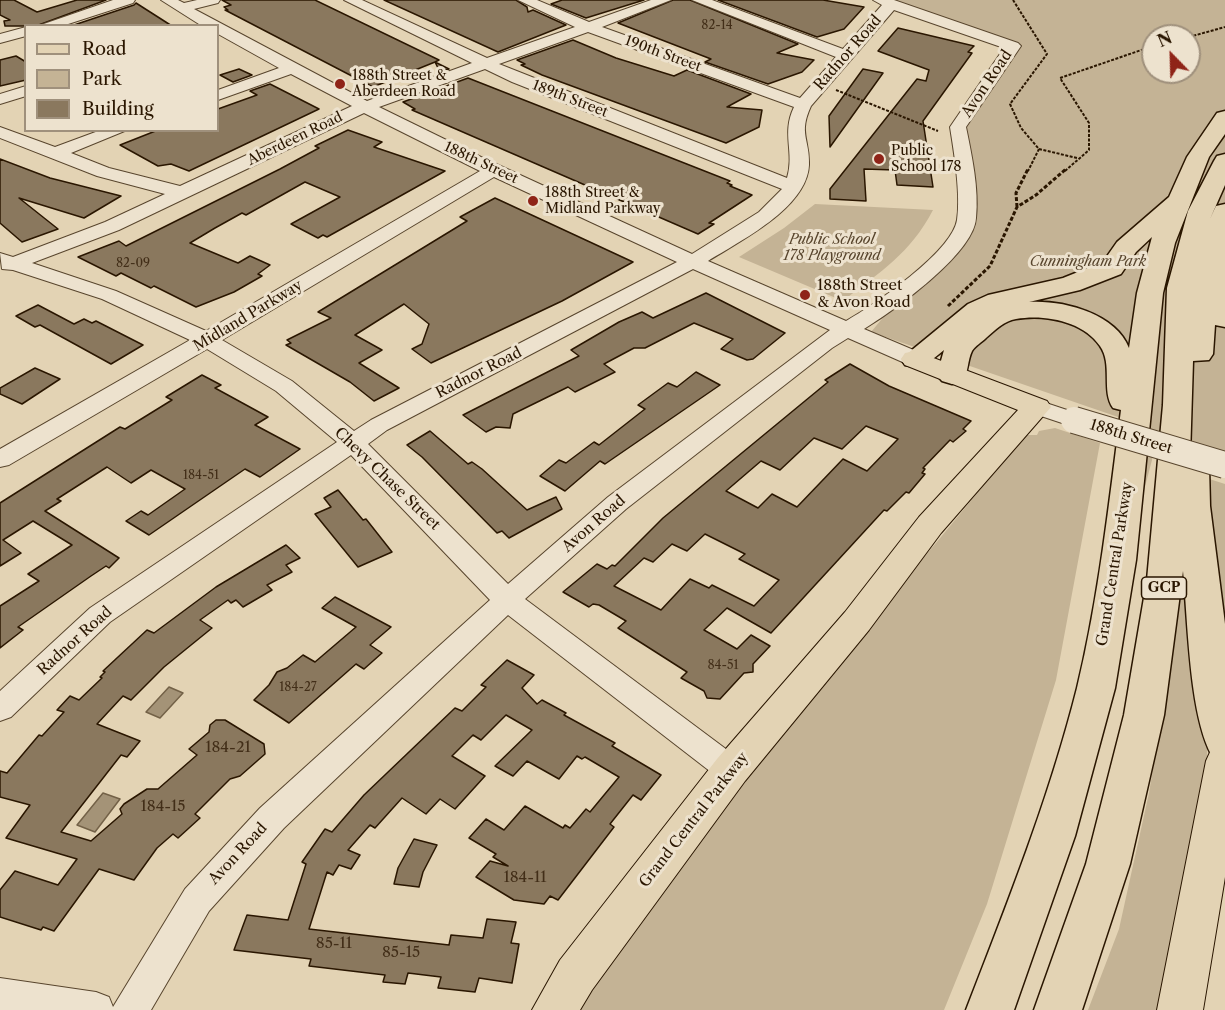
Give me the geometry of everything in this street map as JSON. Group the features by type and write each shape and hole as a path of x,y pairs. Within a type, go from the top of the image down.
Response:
{"highway":[{"name":"Grand Central Parkway","path":"990,1010 1053,836 1095,688 1119,560 1150,293 1162,243 1178,200 1198,157 1225,118"},
{"name":"GCP","path":"1058,1010 1108,864 1144,715 1165,580 1178,405 1180,288 1200,211 1225,161"},
{"path":"915,359 978,310 1009,298 1071,284 1112,268 1126,247 1178,200"},
{"path":"1225,211 1203,301 1192,483 1217,711 1225,743"},
{"path":"1212,262 1215,302 1225,319"},
{"path":"952,375 959,347 1000,314 1036,308 1077,317 1113,342 1119,357 1131,459"}],"main road":[{"path":"915,359 1036,407"},
{"name":"Grand Central Parkway","path":"555,1010 576,975 731,770 857,621 930,525 1036,407"},
{"path":"1182,1009 1225,762"}],"street":[{"path":"51,24 128,0"},
{"path":"168,0 210,24"},
{"path":"183,8 213,0"},
{"name":"189th Street","path":"351,0 484,64 794,187"},
{"name":"190th Street","path":"525,0 588,27 803,105"},
{"name":"Aberdeen Road","path":"5,263 112,226 362,107 664,0"},
{"path":"699,0 845,55"},
{"name":"Radnor Road","path":"0,709 100,615 379,425 694,261 766,216 794,187 800,166 795,123 803,105 886,2"},
{"name":"Avon Road","path":"130,1010 197,900 272,818 507,600 617,502 824,344 872,315 923,277 960,237 967,220 963,158 958,127 1013,46 886,2"},
{"name":"188th Street","path":"219,29 362,107 494,170 915,359"},
{"path":"0,39 24,32"},
{"path":"219,95 290,69"},
{"path":"0,99 24,92"},
{"path":"0,132 103,172 183,193"},
{"path":"52,154 112,132"},
{"name":"Midland Parkway","path":"0,459 207,340 494,170"},
{"name":"Chevy Chase Street","path":"5,263 109,295 207,340 284,386 353,443 507,600 731,770"},
{"name":"188th Street","path":"1036,407 1225,465"},
{"path":"0,996 96,1010"}],"path":[{"path":"1013,0 1047,54 1010,104 1021,128 1039,149 1078,158"},
{"path":"1201,34 1225,27"},
{"path":"1017,207 1029,202 1089,150 1089,123 1060,78 1141,50"},
{"path":"829,87 938,131"},
{"path":"942,311 990,266 1017,207 1016,194 1039,149"}],"green space":[{"name":"Cunningham Park","path":"892,0 1225,0 1225,455 1155,431 1152,460 1142,498 1147,427 871,332 956,230 964,190 957,125 1018,44"},
{"name":"Public School 178 Playground","path":"815,204 933,210 915,239 894,261 843,301 739,257 784,228"},
{"path":"1055,428 1100,443 1056,680 987,904 944,1010 578,1010 791,710 936,543 1025,435 1037,435 1039,431"},
{"path":"1200,476 1225,484 1225,660"},
{"path":"1184,497 1209,720 1205,790 1170,1010 1088,1010 1119,929 1149,793 1178,617"}],"shaded area":[{"path":"169,687 183,693 160,718 146,712"},
{"path":"103,793 120,799 95,832 77,825"}],"building":[{"path":"0,0 14,0 37,12 77,0 106,0 41,24 5,26 4,21 10,20 0,15"},
{"path":"222,0 315,0 439,60 373,87 225,10 228,10 224,7 231,5"},
{"path":"384,0 516,0 527,7 528,12 533,10 566,25 498,52"},
{"path":"562,0 644,0 586,18 551,4"},
{"path":"673,0 690,0 798,44 777,53 814,60 802,72 768,84 705,62 711,59 618,23"},
{"path":"718,0 823,0 864,7 844,29 817,37"},
{"path":"136,3 169,24 77,24"},
{"path":"898,28 974,46 968,52 972,53 923,121 933,187 897,185 895,170 864,169 866,201 830,199 830,189 917,79 926,81 929,70 878,51"},
{"path":"573,40 616,58 674,76 687,70 751,94 727,107 762,110 759,127 726,143 542,75 521,65 525,64 517,60"},
{"path":"16,56 24,61 24,80 0,86 0,60"},
{"path":"435,62 449,69 440,72"},
{"path":"239,69 252,75 233,82 220,75"},
{"path":"863,69 883,73 830,147 829,116"},
{"path":"468,78 730,181 727,183 732,185 730,186 752,195 709,223 714,224 698,234 412,110 415,109 403,102"},
{"path":"270,84 319,109 189,171 171,164 158,166 120,145 153,132 219,132 219,109 257,95 250,91"},
{"path":"348,130 382,142 374,147 445,171 327,237 323,235 318,238 291,224 340,197 305,182 246,215 242,213 190,243 238,263 250,256 270,265 258,274 262,276 234,292 196,307 154,286 151,288 121,273 116,276 78,257 119,241 126,246 280,169 319,148 315,146"},
{"path":"0,159 50,178 121,196 84,218 19,198 58,229 22,242 0,223"},
{"path":"495,198 633,262 562,301 431,363 412,349 422,344 429,324 404,304 355,335 382,350 359,363 399,388 374,401 350,382 286,345 291,343 287,340 331,318 318,312 467,221 460,217"},
{"path":"706,293 785,333 753,359 747,360 721,349 733,339 694,323 645,348 634,348 604,364 615,372 575,392 568,387 513,414 510,428 496,427 486,432 463,415 579,356 571,350 619,322 642,312 653,318"},
{"path":"38,305 74,324 84,319 92,323 96,321 143,345 111,364 40,325 35,327 16,316"},
{"path":"850,364 889,386 971,421 963,429 966,431 953,442 950,440 923,468 925,469 922,473 925,474 909,493 906,492 887,511 884,510 771,633 727,608 704,630 737,649 751,635 770,646 753,664 753,672 744,673 720,699 707,698 704,691 681,678 687,672 618,628 626,621 599,605 593,604 589,607 563,592 597,564 607,569 612,565 615,566 663,518 828,382 825,380","holes":["866,426 898,439 867,471 843,459 797,507 772,494 758,508 726,491 761,461 780,470 814,438 842,449","705,534 745,554 739,559 779,580 754,606 712,585 709,588 690,579 661,610 614,586 644,558 653,562 672,544 687,551"]},
{"path":"35,368 60,379 22,404 0,394 0,388"},
{"path":"696,372 720,385 605,464 600,461 565,491 540,476 559,460 566,463 594,442 599,445 645,409 638,405 668,383 677,387"},
{"path":"202,375 221,385 215,388 268,417 255,425 300,449 260,477 245,469 149,535 126,521 141,511 148,515 185,489 151,470 131,483 107,467 57,499 61,501 45,511 119,558 109,568 106,566 18,627 23,630 0,648 0,606 39,581 28,574 72,545 33,521 3,540 21,553 0,566 0,503 120,427 125,429 172,400 166,397"},
{"path":"430,431 468,464 472,462 482,469 527,510 556,497 562,509 509,538 502,531 497,533 422,457 407,445"},
{"path":"338,490 363,520 366,519 392,552 358,567 315,514 331,507 324,498"},
{"path":"286,545 300,558 286,565 292,572 267,585 272,590 243,607 236,600 231,603 228,600 200,620 212,628 164,667 131,700 123,696 97,724 140,741 127,757 121,755 61,832 91,841 122,814 120,809 124,804 147,789 158,789 197,755 189,749 209,732 210,725 216,720 225,720 264,744 265,754 240,776 230,779 195,814 200,818 178,838 173,834 157,848 134,880 99,869 54,931 43,927 41,930 0,917 0,890 15,871 58,885 77,859 6,838 30,805 0,797 0,771 7,773 39,735 42,736 64,712 57,710 70,696 79,700 102,678 100,677 105,672 103,671 147,630 154,633 216,587"},
{"path":"335,597 391,627 370,645 382,653 364,669 356,664 289,723 254,700 269,685 277,672 287,668 303,655 315,662 356,627 322,608"},
{"path":"507,660 534,675 522,688 537,704 542,700 566,713 564,715 615,743 612,746 661,775 641,800 633,795 610,824 614,827 558,900 550,896 544,904 514,900 476,877 490,861 508,866 493,857 496,854 469,838 486,819 504,830 525,806 563,828 565,825 570,828 586,809 590,812 619,777 585,757 582,759 577,756 559,779 527,761 513,776 495,766 532,730 506,715 481,740 473,735 452,756 485,776 455,809 440,799 426,814 402,798 375,828 370,825 348,850 360,855 351,869 339,865 333,875 327,872 309,929 449,945 451,935 483,938 487,919 516,922 511,943 519,944 512,983 479,978 475,992 438,988 441,977 408,973 405,984 383,982 385,975 309,966 311,959 234,950 247,915 288,920 306,864 302,862 325,829 332,832 364,795 455,708 462,711 486,687 481,685"},
{"path":"414,839 437,845 423,872 419,887 394,884 398,868"}],"place":[{"name":"188th Street & Aberdeen Road","path":"340,84"},
{"name":"Public School 178","path":"879,159"},
{"name":"188th Street & Midland Parkway","path":"533,201"},
{"name":"188th Street & Avon Road","path":"805,295"}]}
